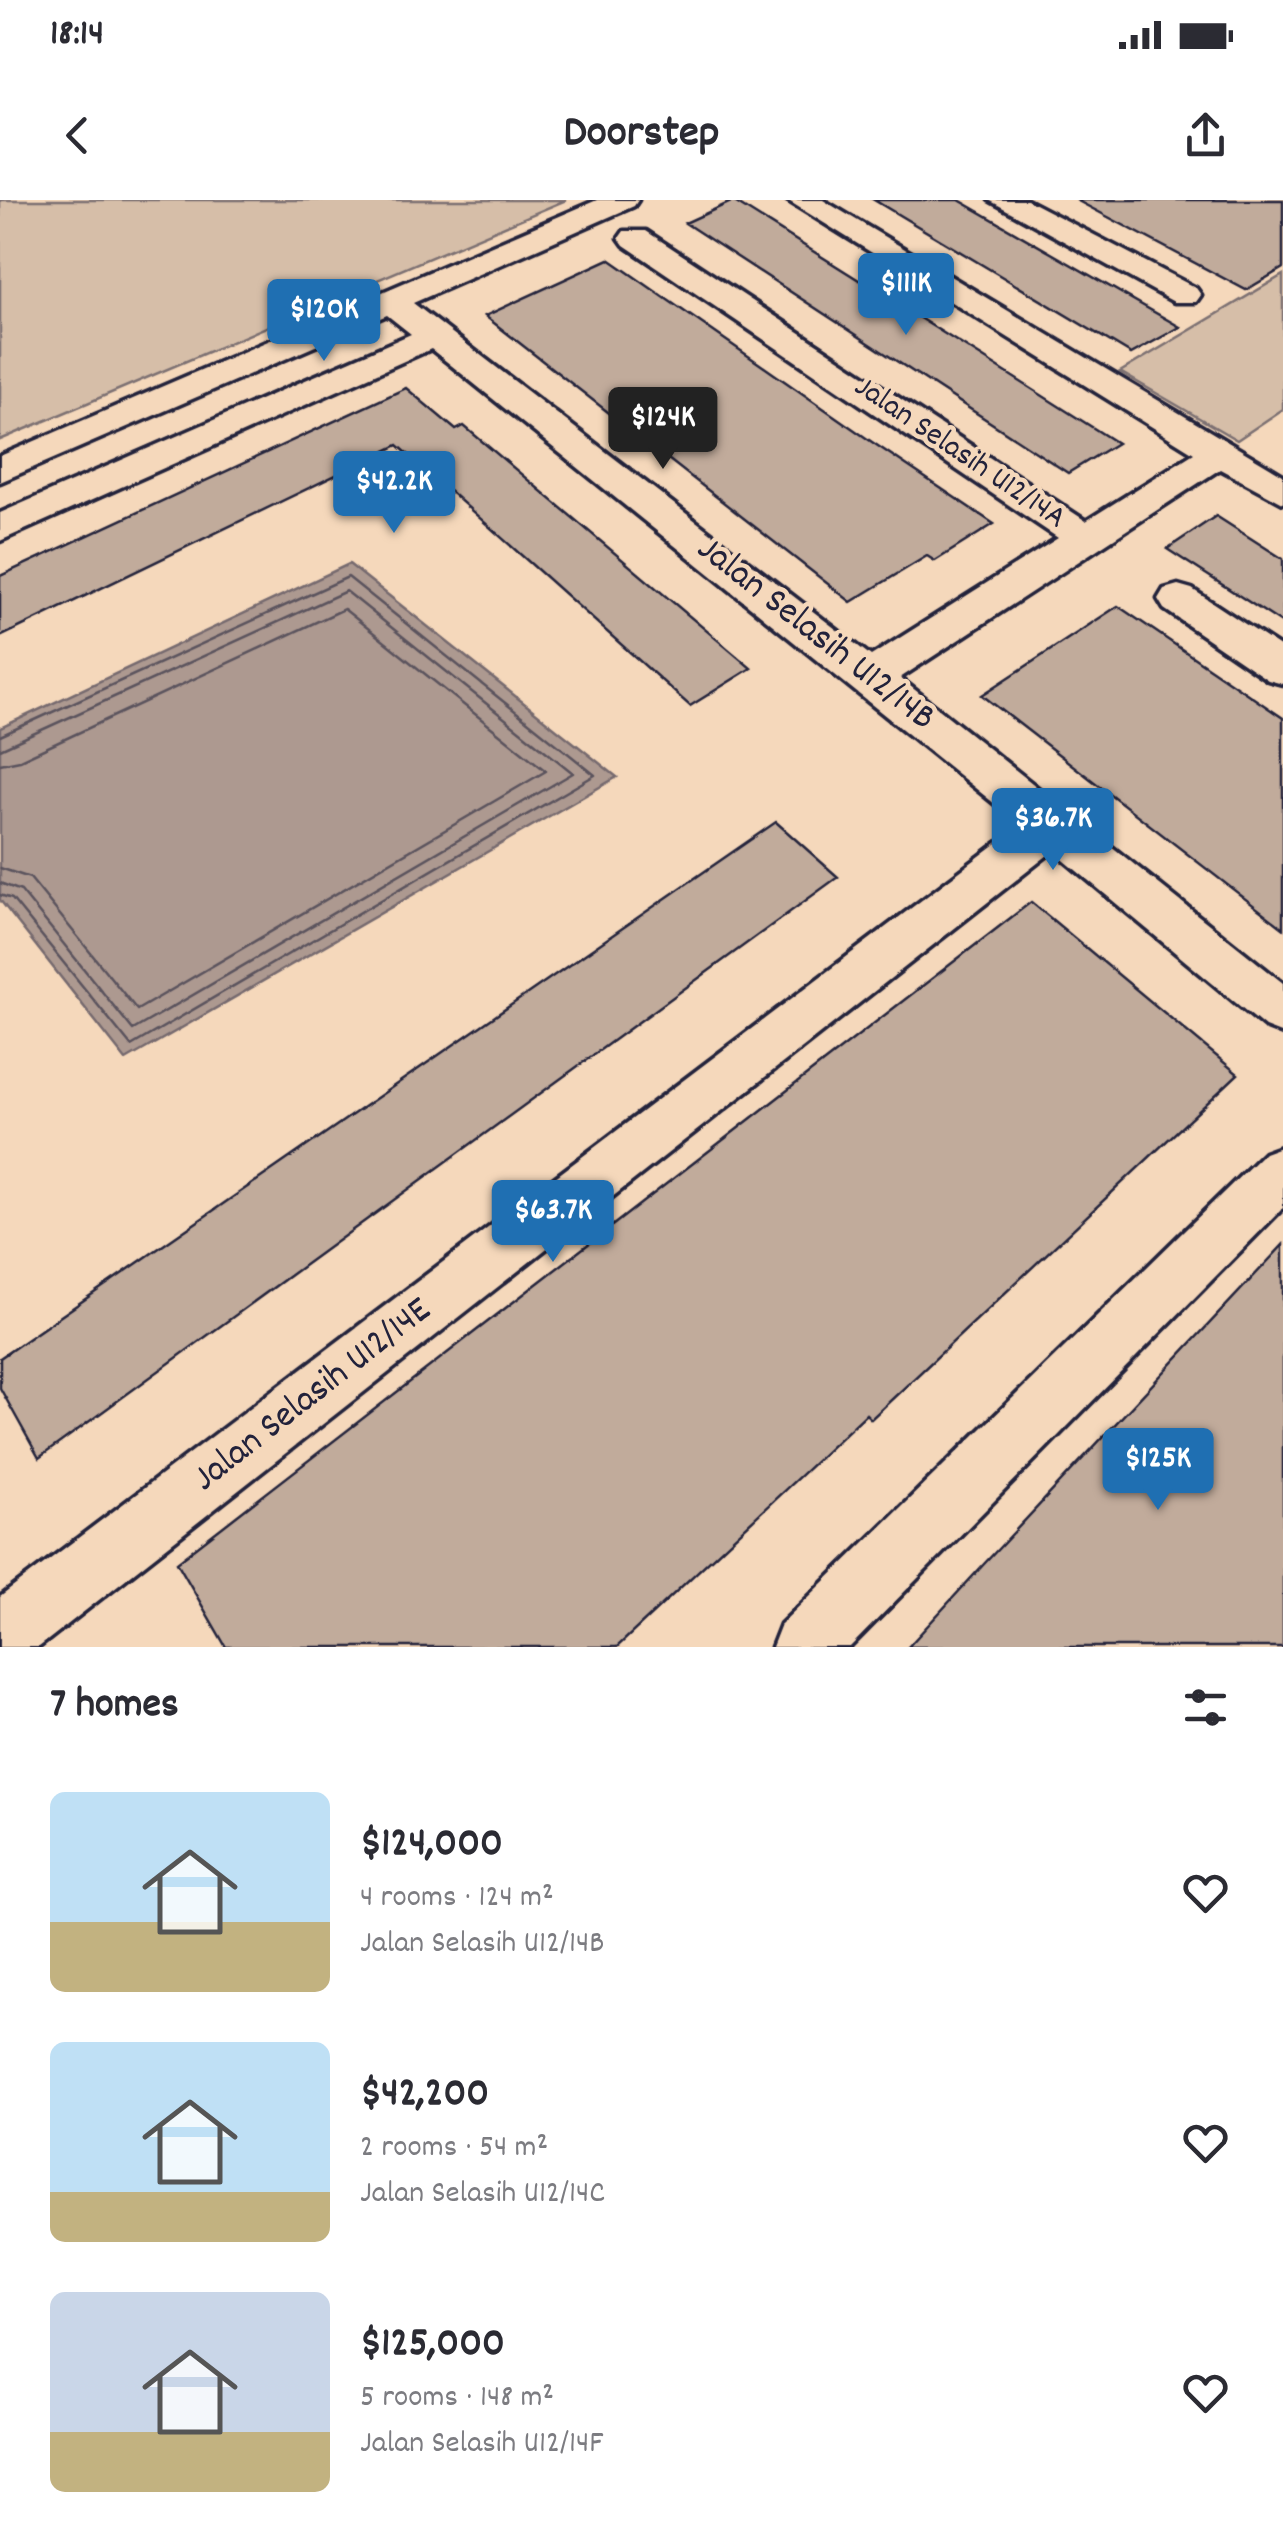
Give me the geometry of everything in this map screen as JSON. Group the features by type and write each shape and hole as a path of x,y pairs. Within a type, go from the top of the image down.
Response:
{"street":[{"path":"0,470 623,200"},
{"path":"802,200 1283,491"},
{"path":"1004,200 1184,295"},
{"name":"Jalan Selasih U12/14A","path":"635,238 1083,537"},
{"name":"Jalan Selasih U12/14B","path":"390,301 870,676 1283,1012"},
{"path":"0,528 433,336"},
{"path":"870,676 1219,453"},
{"path":"1178,599 1283,669"},
{"name":"Jalan Selasih U12/14E","path":"0,1637 1054,825"},
{"path":"804,1647 1283,1171"}],"shaded area":[{"path":"0,200 566,200 0,440"},
{"path":"1283,275 1283,409 1237,440 1120,372"}],"water":[{"path":"349,564 617,777 126,1060 0,900 0,728"}],"building":[{"path":"874,200 959,200 1180,327 1131,354"},
{"path":"1076,200 1283,200 1283,268 1246,290"},
{"path":"733,201 1117,443 1068,473 685,223"},
{"path":"609,259 994,524 935,561 927,556 851,602 485,316"},
{"path":"406,388 456,430 464,426 751,668 690,706 398,445 0,637 0,576"},
{"path":"1216,516 1283,559 1283,624 1167,549"},
{"path":"1118,606 1283,718 1283,928 982,695"},
{"path":"776,822 838,877 39,1458 0,1388 0,1358"},
{"path":"1031,902 1238,1074 871,1419 866,1414 617,1647 226,1647 177,1562"},
{"path":"1283,1245 1283,1647 908,1647 984,1564"}]}
